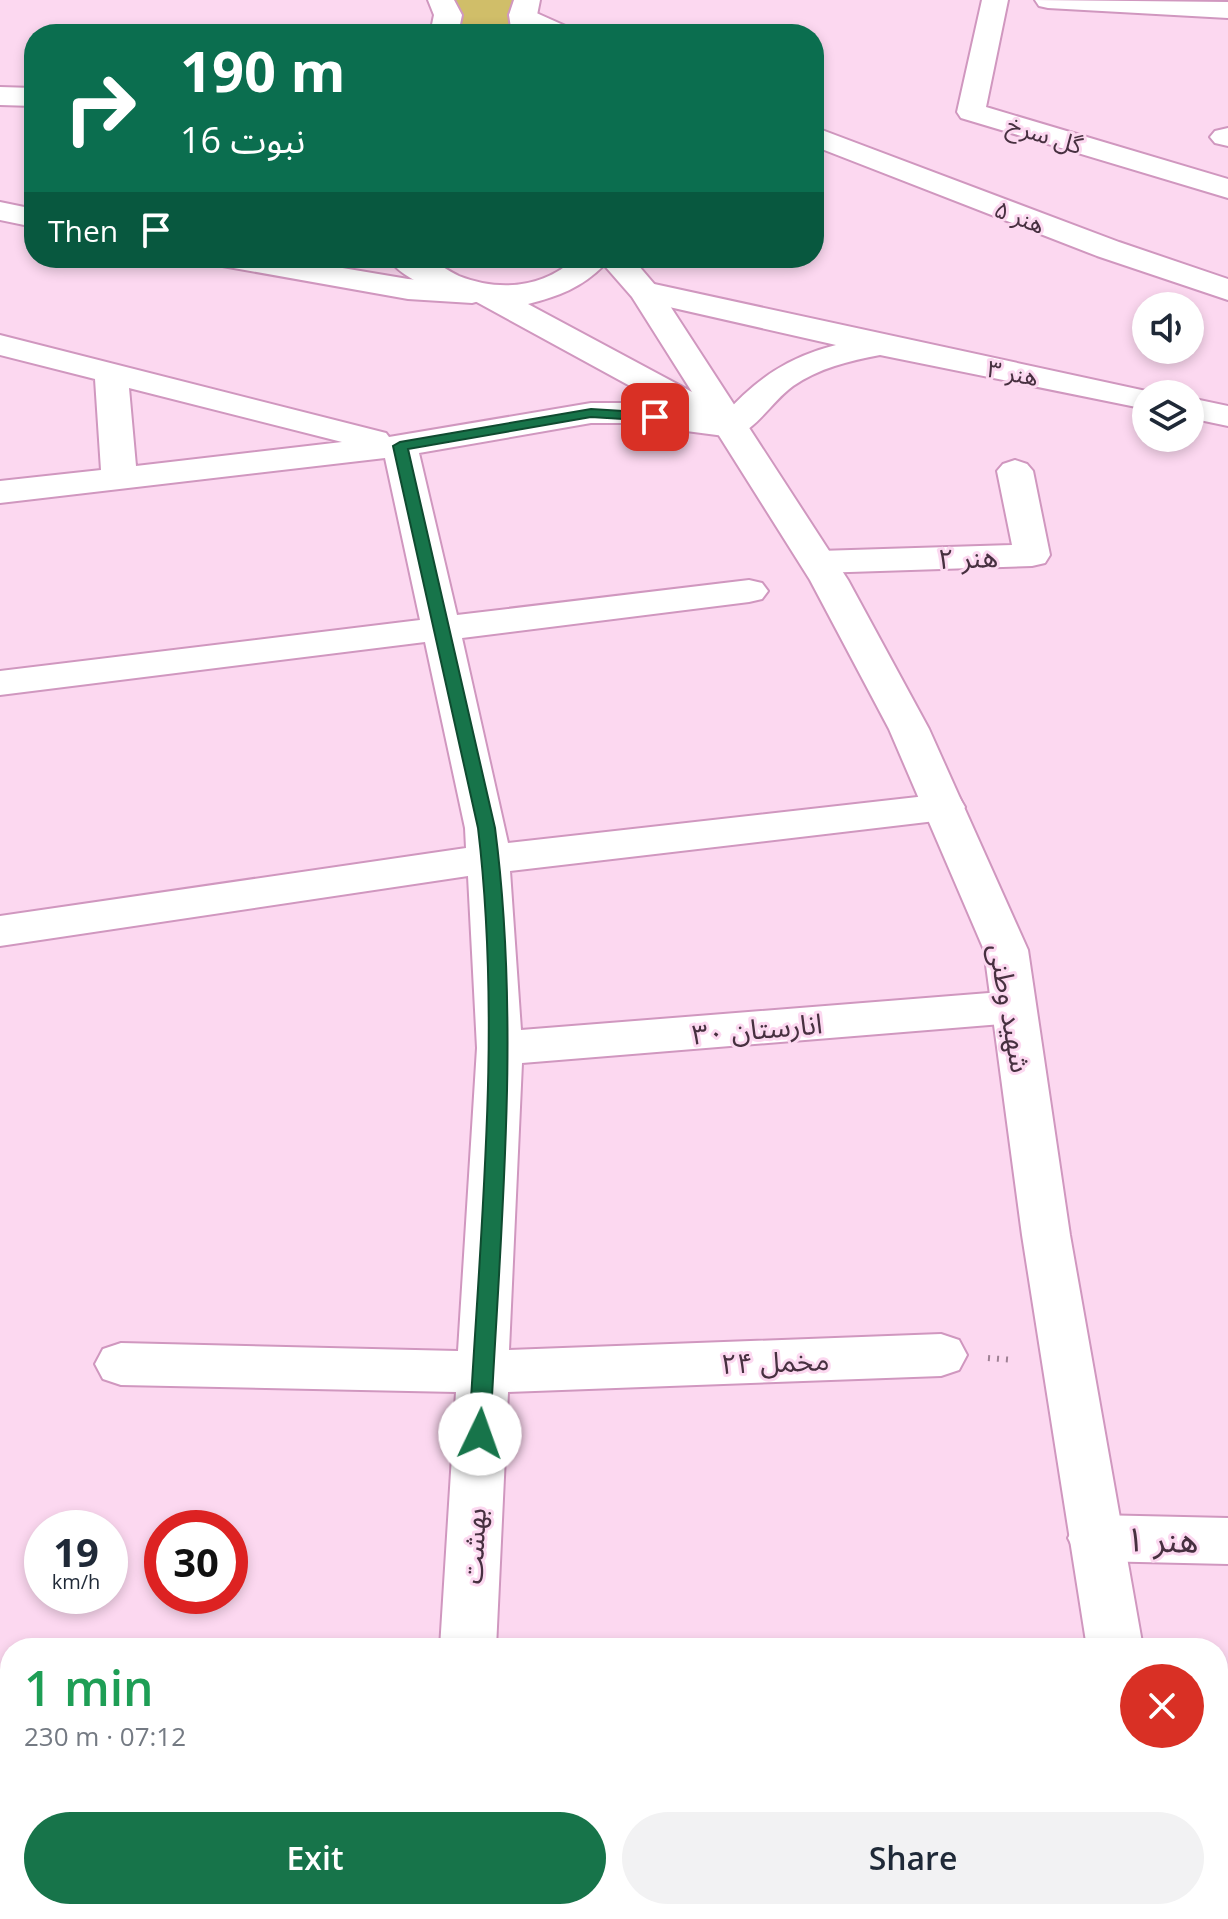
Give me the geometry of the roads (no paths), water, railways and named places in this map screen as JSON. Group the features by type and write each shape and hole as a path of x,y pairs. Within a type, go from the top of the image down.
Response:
{"street":[{"path":"441,0 448,15 446,24"},
{"name":"گل سرخ","path":"995,0 971,112 1228,189"},
{"path":"1048,0 1228,10"},
{"path":"0,96 24,97"},
{"name":"هنر ۵","path":"824,140 1108,249 1228,290"},
{"path":"0,211 24,216"},
{"path":"286,268 408,289 508,295 549,289 576,277 585,268"},
{"path":"417,268 426,275 479,294 732,427"},
{"name":"شهید وطنی","path":"624,268 645,292 819,562 909,729 1006,950 1067,1364 1113,1638"},
{"name":"هنر ۳","path":"645,292 880,345 1132,396"},
{"path":"0,345 400,446"},
{"path":"732,427 761,392 790,372 815,360 880,345"},
{"path":"111,373 119,479"},
{"path":"1204,411 1228,416"},
{"path":"0,492 400,446 591,413 625,413 732,427"},
{"name":"بهشت","path":"400,446 486,828 490,859 500,1048 469,1638"},
{"name":"هنر ۲","path":"819,562 1032,555 1015,471"},
{"path":"0,683 749,591"},
{"path":"0,931 490,859 944,807"},
{"name":"انارستان ۳۰","path":"500,1048 1014,1007"},
{"name":"مخمل ۲۴","path":"121,1364 483,1372 941,1355"},
{"name":"هنر ۱","path":"1095,1538 1228,1541"}]}
